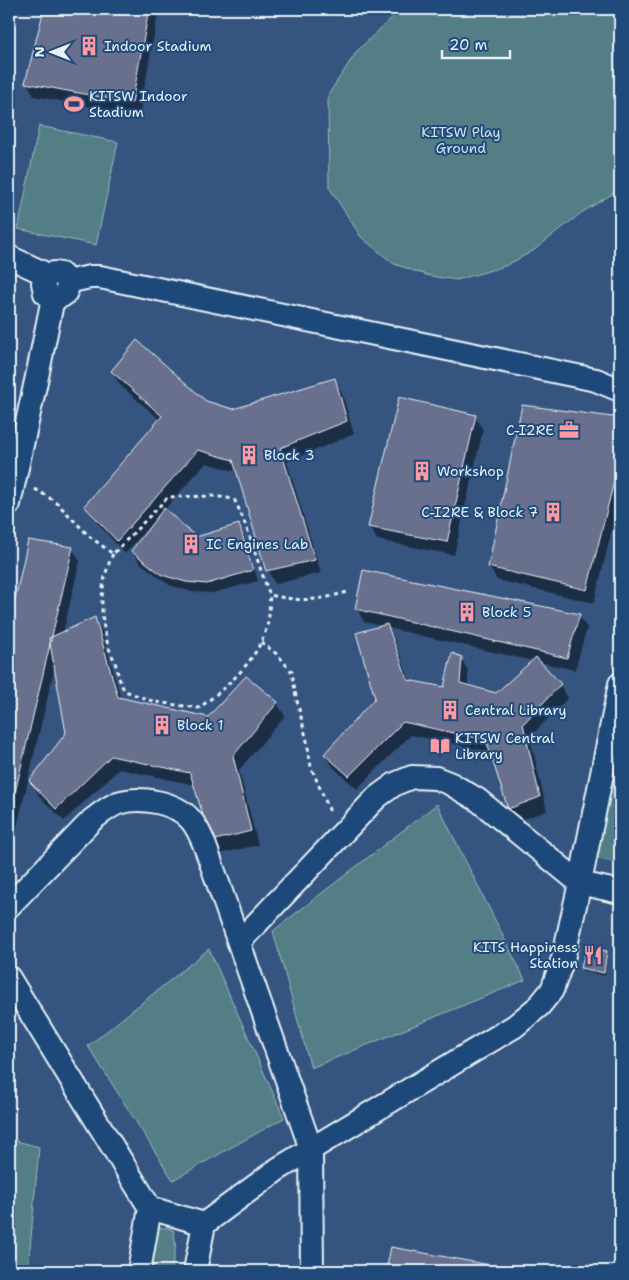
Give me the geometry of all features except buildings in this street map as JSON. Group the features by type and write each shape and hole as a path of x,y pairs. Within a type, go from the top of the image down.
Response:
{"lane":[{"path":"9,257 56,285 90,277 100,277 596,380 620,390"},
{"path":"9,504 56,285"},
{"path":"195,1271 204,1224 278,1169 515,1026 539,1006 552,990 562,959 580,883 612,769 620,684"},
{"path":"239,942 377,796 395,784 412,777 436,778 451,784 478,800 580,883 620,892"},
{"path":"9,906 92,820 106,809 120,803 154,802 174,807 191,820 201,837 311,1149 312,1271"},
{"path":"9,978 150,1208 139,1271"},
{"path":"150,1208 204,1224"}],"path":[{"path":"14,479 32,487 56,502 74,523 113,554"},
{"path":"213,496 234,499 244,519 270,595 268,622 261,642 245,666 226,687 199,708 155,702 125,691 119,682 107,642 102,605 103,584 113,554 168,497 213,496"},
{"path":"270,595 310,601 326,599 347,592"},
{"path":"261,642 278,655 292,672 296,697 308,741 311,767 341,834"}],"shaded area":[{"path":"9,9 620,9 620,1271 9,1271"}],"green space":[{"name":"KITSW Play Ground","path":"401,9 620,9 620,189 581,213 533,251 505,266 457,280 430,276 394,264 361,237 329,187 328,95 357,51"},
{"path":"39,126 118,142 96,245 18,229"},
{"path":"614,775 620,776 620,864 595,858"},
{"path":"437,804 525,980 311,1068 273,931"},
{"path":"209,949 284,1118 173,1180 88,1046"},
{"path":"9,1139 39,1147 28,1271 9,1271"},
{"path":"159,1228 173,1230 175,1246 171,1271 150,1271"}],"place":[{"name":"Indoor Stadium","path":"89,46"},
{"name":"KITSW Indoor Stadium","path":"74,104"},
{"name":"C-I2RE","path":"569,430"},
{"name":"Block 3","path":"249,455"},
{"name":"Workshop","path":"422,471"},
{"name":"C-I2RE & Block 7","path":"553,512"},
{"name":"IC Engines Lab","path":"191,544"},
{"name":"Block 5","path":"467,612"},
{"name":"Central Library","path":"450,710"},
{"name":"Block 1","path":"162,725"},
{"name":"KITSW Central Library","path":"440,746"},
{"name":"KITS Happiness Station","path":"593,955"}]}
